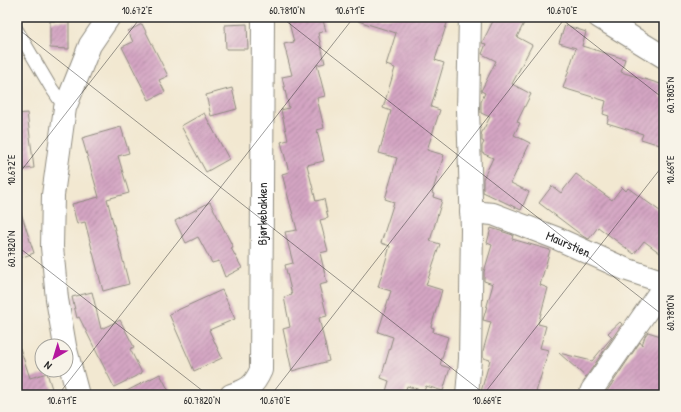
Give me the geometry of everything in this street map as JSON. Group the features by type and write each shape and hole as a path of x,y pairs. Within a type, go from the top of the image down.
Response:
{"street":[{"path":"63,338 57,299 52,248 53,195 65,108 90,45 109,17"},
{"name":"Bjørkebakken","path":"231,395 243,392 255,382 261,370 263,17"},
{"path":"467,395 470,359 472,212 468,110 470,17"},
{"path":"599,17 664,57"},
{"name":"Maurstien","path":"472,212 493,214 556,238 625,269 664,282"},
{"path":"590,395 664,286"},
{"path":"73,378 78,395"}],"lane":[{"path":"17,30 42,74 65,108"}],"building":[{"path":"296,17 322,17 326,31 318,33 325,63 317,65 325,96 317,98 324,128 317,130 324,161 307,165 316,201 324,199 328,218 320,220 328,251 320,253 327,283 319,285 327,316 319,318 329,361 292,371 283,329 290,327 284,297 292,295 285,265 293,263 285,232 297,230 282,174 289,172 281,142 288,140 281,110 289,108 282,77 292,75 284,44 294,42 288,19"},
{"path":"359,17 449,17 435,60 444,63 431,107 440,110 427,150 444,155 432,193 434,194 433,197 442,200 430,241 440,244 426,285 442,290 431,327 434,328 433,332 448,337 440,365 450,368 443,391 426,386 424,391 407,386 404,395 385,395 389,381 381,378 393,337 378,332 391,291 378,287 390,246 381,243 394,202 385,199 397,158 379,153 391,111 383,108 395,68 386,65 396,33 358,21"},
{"path":"495,17 527,17 517,37 532,45 512,84 531,94 517,122 520,123 514,135 530,143 511,183 529,192 521,210 483,192 483,179 493,158 482,153 482,146 484,142 482,141 481,134 490,117 481,113 481,102 485,93 481,91 496,61 482,54 486,44 482,43"},
{"path":"50,21 69,21 69,49 50,48"},
{"path":"142,24 168,76 159,80 165,92 149,100 122,47 133,42 128,31"},
{"path":"247,24 248,49 226,49 225,25"},
{"path":"565,25 586,32 582,46 625,59 621,72 664,85 660,97 664,98 664,134 660,145 641,139 643,134 607,123 609,116 603,114 606,101 563,88 576,48 559,43"},
{"path":"232,88 237,109 211,116 206,95"},
{"path":"27,113 34,168 17,170 17,114"},
{"path":"204,113 229,159 206,172 181,126"},
{"path":"121,127 129,153 118,156 129,193 107,199 129,284 103,291 85,222 77,224 72,204 99,197 82,138"},
{"path":"576,174 612,200 622,187 626,191 628,188 664,214 664,256 644,241 634,254 598,227 589,239 584,237 539,203 552,186 561,193"},
{"path":"210,202 242,268 225,277 219,261 212,263 198,237 186,243 175,221"},
{"path":"17,210 20,210 34,253 17,259"},
{"path":"491,228 513,235 512,239 550,250 540,285 548,288 538,324 546,326 540,348 549,350 535,395 480,395 490,360 483,358 483,351 491,322 483,320 493,284 484,281 484,272 492,245 487,243"},
{"path":"222,290 235,319 209,330 222,358 194,371 169,314"},
{"path":"92,292 101,329 120,320 134,347 130,349 142,373 114,387 79,317 77,318 72,297"},
{"path":"620,322 622,324 586,377 559,353 592,361 612,337 608,333"},
{"path":"648,332 664,337 664,386 661,395 606,395 605,394 640,342 642,345"},
{"path":"17,348 20,348 30,378 49,378 54,395 17,395"},
{"path":"160,374 171,395 119,395"}]}
